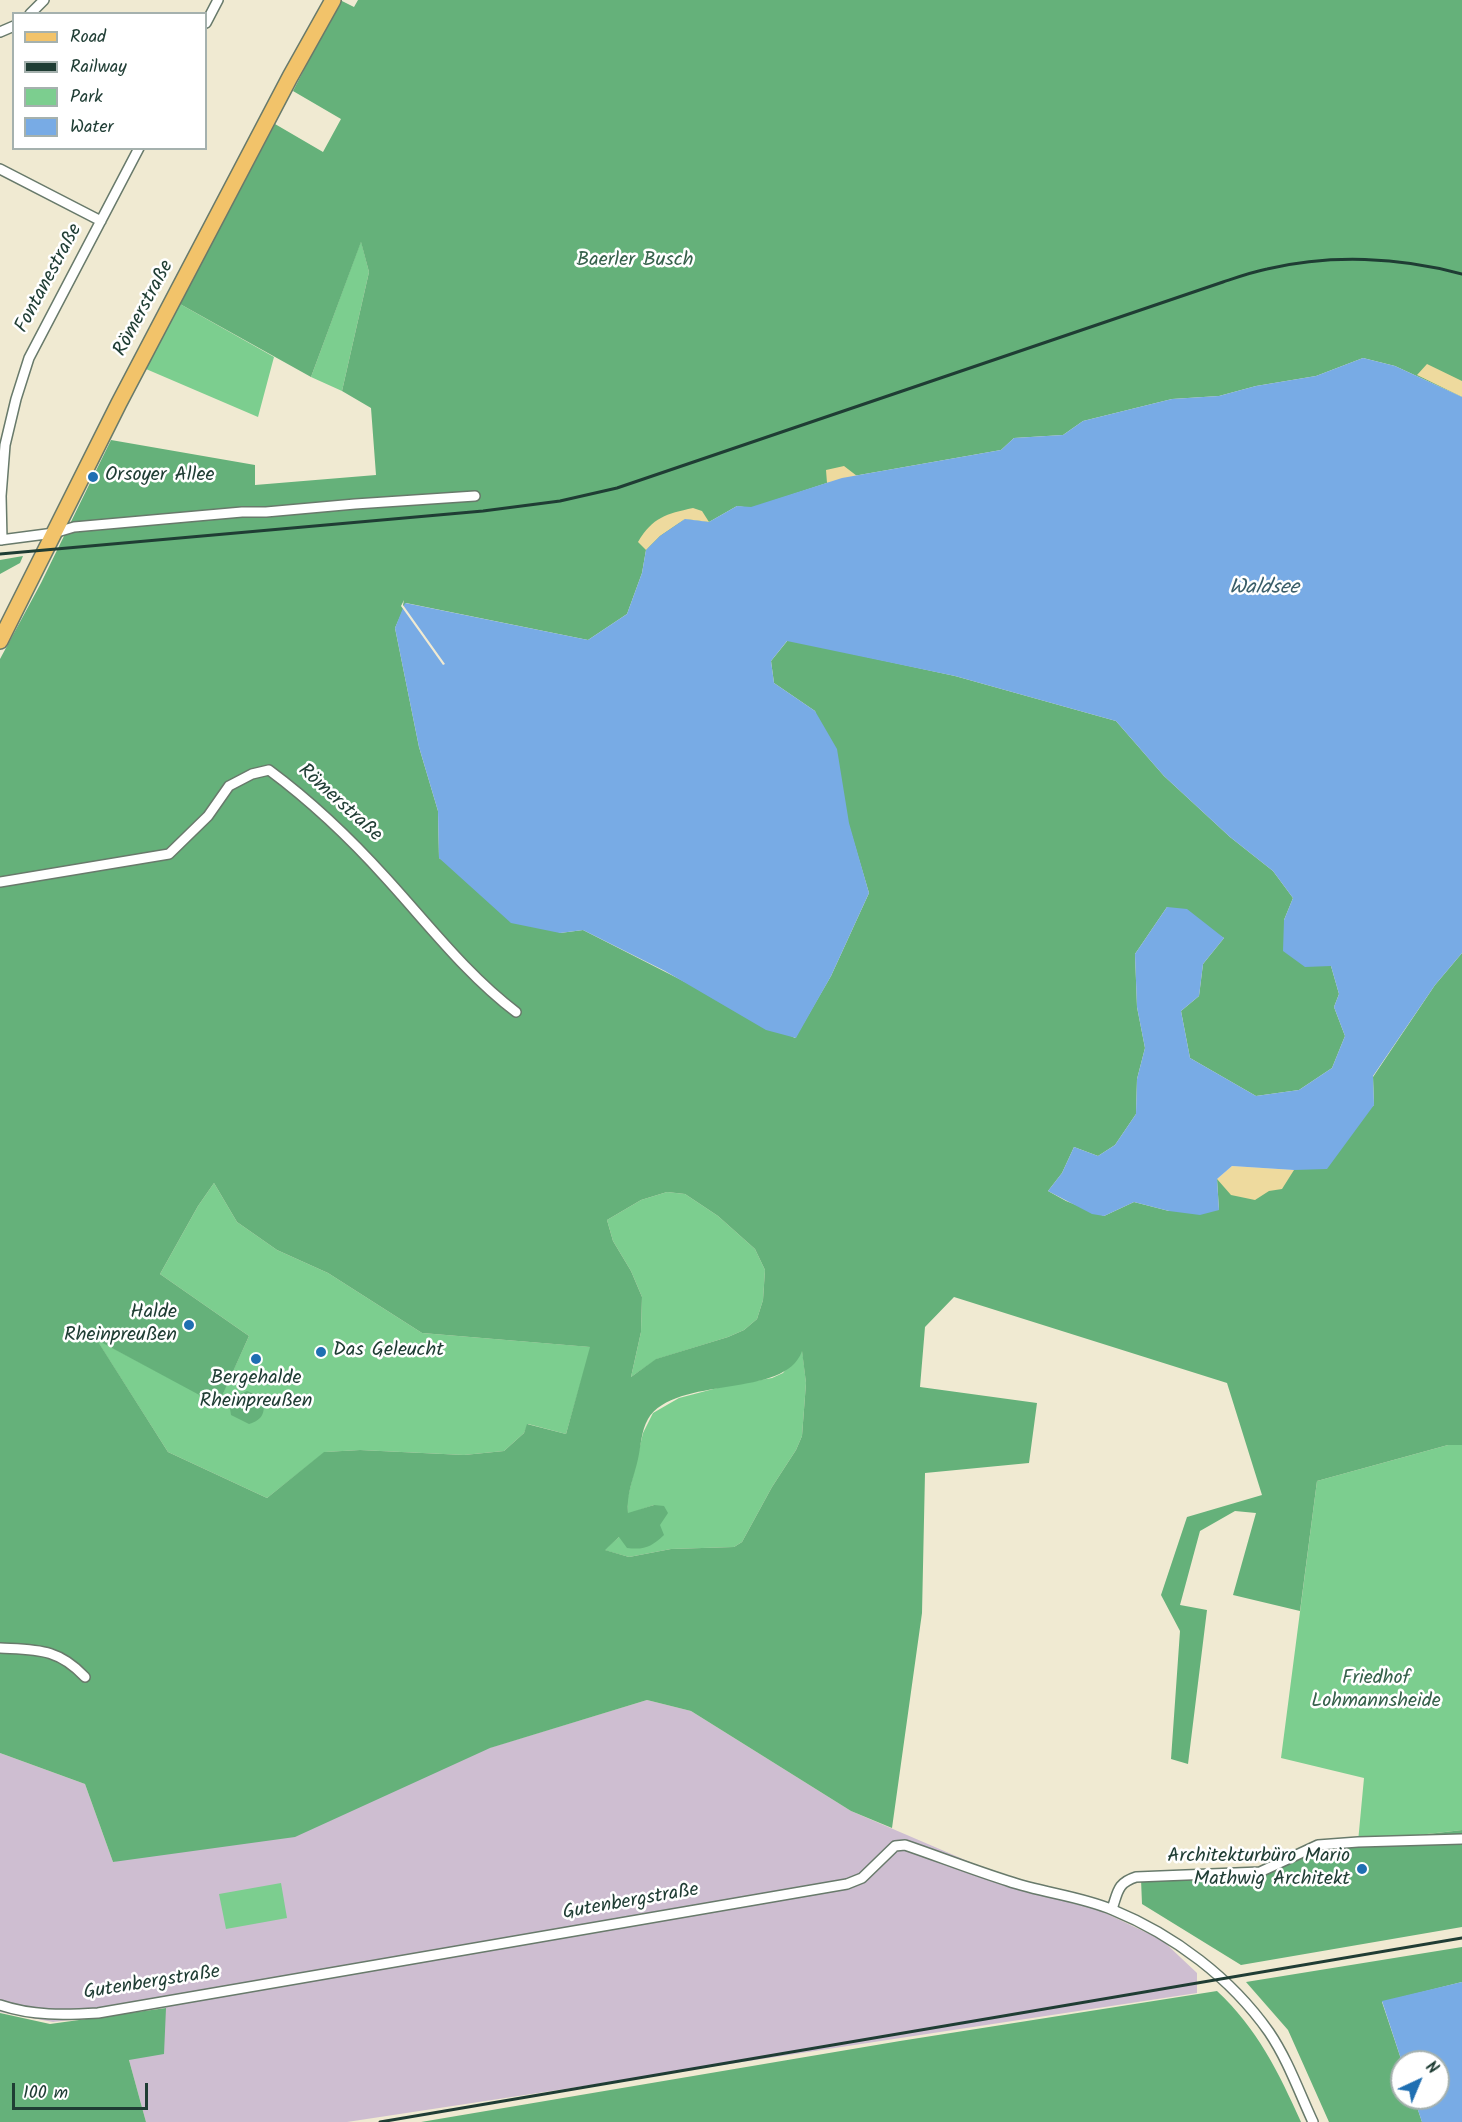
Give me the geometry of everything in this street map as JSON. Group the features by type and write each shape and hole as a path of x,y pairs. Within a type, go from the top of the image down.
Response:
{"main road":[{"name":"Römerstraße","path":"0,641 125,393 290,77 333,0"}],"street":[{"path":"32,12 44,0"},
{"path":"207,21 218,0"},
{"name":"Fontanestraße","path":"1,540 3,445 29,358 138,150"},
{"path":"0,169 101,221"},
{"path":"1,540 54,533 74,527 242,512 475,496"},
{"name":"Römerstraße","path":"0,882 169,854 208,816 229,786 252,774 269,770 302,795 336,826 490,992 516,1012"},
{"path":"0,1648 50,1653 64,1658 85,1677"},
{"path":"1112,1910 1120,1886 1126,1880 1136,1877 1260,1872 1318,1845 1462,1839"},
{"name":"Gutenbergstraße","path":"0,2005 16,2010 46,2014 98,2013 847,1884 862,1878 895,1846 905,1845 1010,1882 1112,1910 1154,1929 1179,1945 1208,1967 1248,2005 1269,2033 1287,2064 1312,2122"}],"shaded area":[{"path":"647,1700 691,1711 851,1811 1056,1899 1099,1910 1162,1940 1197,1973 1197,1993 347,2122 146,2122 129,2060 166,2008 53,2022 0,2012 0,1753 85,1784 113,1862"}],"green space":[{"name":"Baerler Busch","path":"340,0 354,7 358,0 1462,0 1462,397 1395,366 1363,358 1316,376 1256,386 1219,396 1172,399 1083,421 1063,435 1014,438 1001,450 842,478 751,508 737,506 709,522 685,519 646,550 642,573 627,614 588,640 406,603 395,628 419,747 438,811 439,858 560,933 583,930 795,1038 831,976 869,893 815,711 774,683 771,661 788,640 955,676 1116,721 1164,776 1230,837 1273,871 1293,898 1284,920 1331,966 1339,994 1334,1007 1345,1036 1332,1068 1299,1090 1256,1096 1190,1058 1181,1011 1199,996 1203,964 1224,938 1167,907 1135,954 1137,1007 1145,1048 1137,1079 1136,1114 1115,1145 1098,1156 1074,1147 1062,1173 1048,1191 1104,1216 1134,1202 1169,1211 1219,1210 1217,1179 1294,1170 1374,1105 1373,1077 1435,985 1462,953 1462,1445 1448,1445 1317,1481 1300,1611 1233,1595 1256,1513 1235,1511 1200,1531 1180,1605 1207,1610 1188,1764 1171,1759 1180,1631 1161,1595 1187,1517 1262,1495 1227,1383 954,1297 925,1327 920,1387 1037,1403 1029,1463 925,1473 922,1613 892,1828 851,1811 691,1711 647,1700 490,1748 295,1837 113,1862 85,1784 0,1753 0,659 41,583 111,440 255,465 255,485 376,475 371,408 342,391 369,272 361,242 311,377 180,304 275,124 323,152 341,119 293,91","holes":["214,1183 237,1222 277,1250 328,1273 422,1333 590,1347 566,1434 527,1424 524,1433 504,1451 464,1455 360,1450 324,1452 267,1498 168,1452 97,1340 218,1405 249,1336 160,1274 198,1206","667,1192 685,1194 718,1216 755,1249 765,1270 763,1300 757,1319 744,1330 656,1359 631,1377 641,1332 642,1297 631,1271 613,1241 607,1220 641,1200","802,1351 806,1383 802,1436 742,1542 734,1547 671,1549 629,1557 605,1550 619,1537 627,1548 643,1548 664,1535 660,1525 668,1513 664,1506 654,1505 628,1513 629,1493 644,1428 648,1419 662,1405 681,1396 775,1376 792,1366"]},
{"path":"361,241 369,272 342,391 311,377"},
{"path":"180,304 274,357 258,417 146,369"},
{"path":"23,556 20,563 0,574 0,560"},
{"path":"214,1183 237,1222 277,1250 328,1273 422,1333 591,1347 566,1434 528,1424 524,1433 504,1451 464,1455 360,1450 325,1452 267,1498 168,1452 96,1339 218,1404 249,1336 160,1274 198,1206"},
{"path":"667,1192 685,1194 718,1216 755,1249 765,1270 763,1300 757,1319 744,1330 657,1359 631,1377 641,1332 642,1297 631,1271 613,1241 607,1220 641,1200"},
{"path":"802,1349 806,1383 802,1436 742,1542 734,1547 671,1549 629,1557 604,1550 619,1537 660,1525 654,1505 628,1514 627,1501 643,1433 653,1413 679,1398 721,1387 772,1378 783,1373"},
{"path":"247,1391 261,1397 264,1407 261,1417 249,1424 231,1415 229,1402"},
{"name":"Friedhof Lohmannsheide","path":"1448,1445 1462,1445 1462,1830 1358,1842 1364,1778 1281,1758 1317,1481"},
{"path":"1462,1830 1462,1927 1241,1965 1142,1904 1141,1879 1261,1874 1319,1847"},
{"path":"281,1883 287,1918 226,1929 219,1894"},
{"path":"1462,1947 1462,1982 1382,2002 1398,2050 1390,2050 1390,2110 1418,2110 1422,2122 1329,2122 1288,2030 1246,1982"},
{"path":"1217,1991 1244,2020 1266,2052 1301,2122 421,2122 900,2041"},
{"path":"166,2008 164,2054 129,2060 146,2122 0,2122 0,2013 50,2024"}],"sand":[{"path":"1427,364 1462,381 1462,397 1417,375"},
{"path":"844,466 857,476 827,483 826,470"},
{"path":"693,508 702,511 709,522 685,519 660,536 646,550 638,542 649,527 661,518"},
{"path":"1232,1166 1294,1170 1282,1189 1269,1191 1255,1200 1231,1195 1217,1179"}],"water":[{"name":"Waldsee","path":"1363,358 1395,366 1462,397 1462,953 1435,985 1373,1076 1374,1105 1327,1169 1294,1170 1232,1166 1217,1179 1219,1210 1200,1215 1169,1211 1134,1202 1104,1216 1092,1214 1048,1191 1062,1173 1074,1147 1098,1156 1115,1145 1136,1114 1137,1079 1145,1048 1137,1007 1135,954 1167,907 1187,909 1224,938 1203,964 1199,996 1181,1011 1190,1058 1256,1096 1299,1090 1332,1068 1345,1036 1334,1007 1339,994 1331,966 1305,967 1283,951 1284,920 1293,898 1273,871 1230,837 1164,776 1116,721 955,676 787,641 771,661 774,683 815,711 837,749 849,823 869,893 831,976 796,1038 766,1030 665,971 583,930 560,933 511,923 439,858 438,811 419,747 395,628 405,603 588,640 627,614 642,573 646,550 660,536 685,519 709,522 737,506 751,507 842,478 1001,450 1014,438 1063,435 1083,421 1172,399 1219,396 1256,386 1316,376"},
{"path":"1462,1982 1462,2122 1422,2122 1418,2110 1450,2110 1450,2050 1398,2050 1382,2001"}],"pier":[{"path":"404,600 403,605 445,664 443,665 401,606"}],"railway":[{"path":"0,554 483,511 560,501 617,488 1256,272 1316,261 1365,260 1414,264 1462,274"},
{"path":"380,2122 1462,1938"}],"place":[{"name":"Orsoyer Allee","path":"93,477"},
{"name":"Halde Rheinpreußen","path":"189,1325"},
{"name":"Das Geleucht","path":"321,1352"},
{"name":"Bergehalde Rheinpreußen","path":"256,1359"},
{"name":"Architekturbüro Mario Mathwig Architekt","path":"1362,1869"}]}
